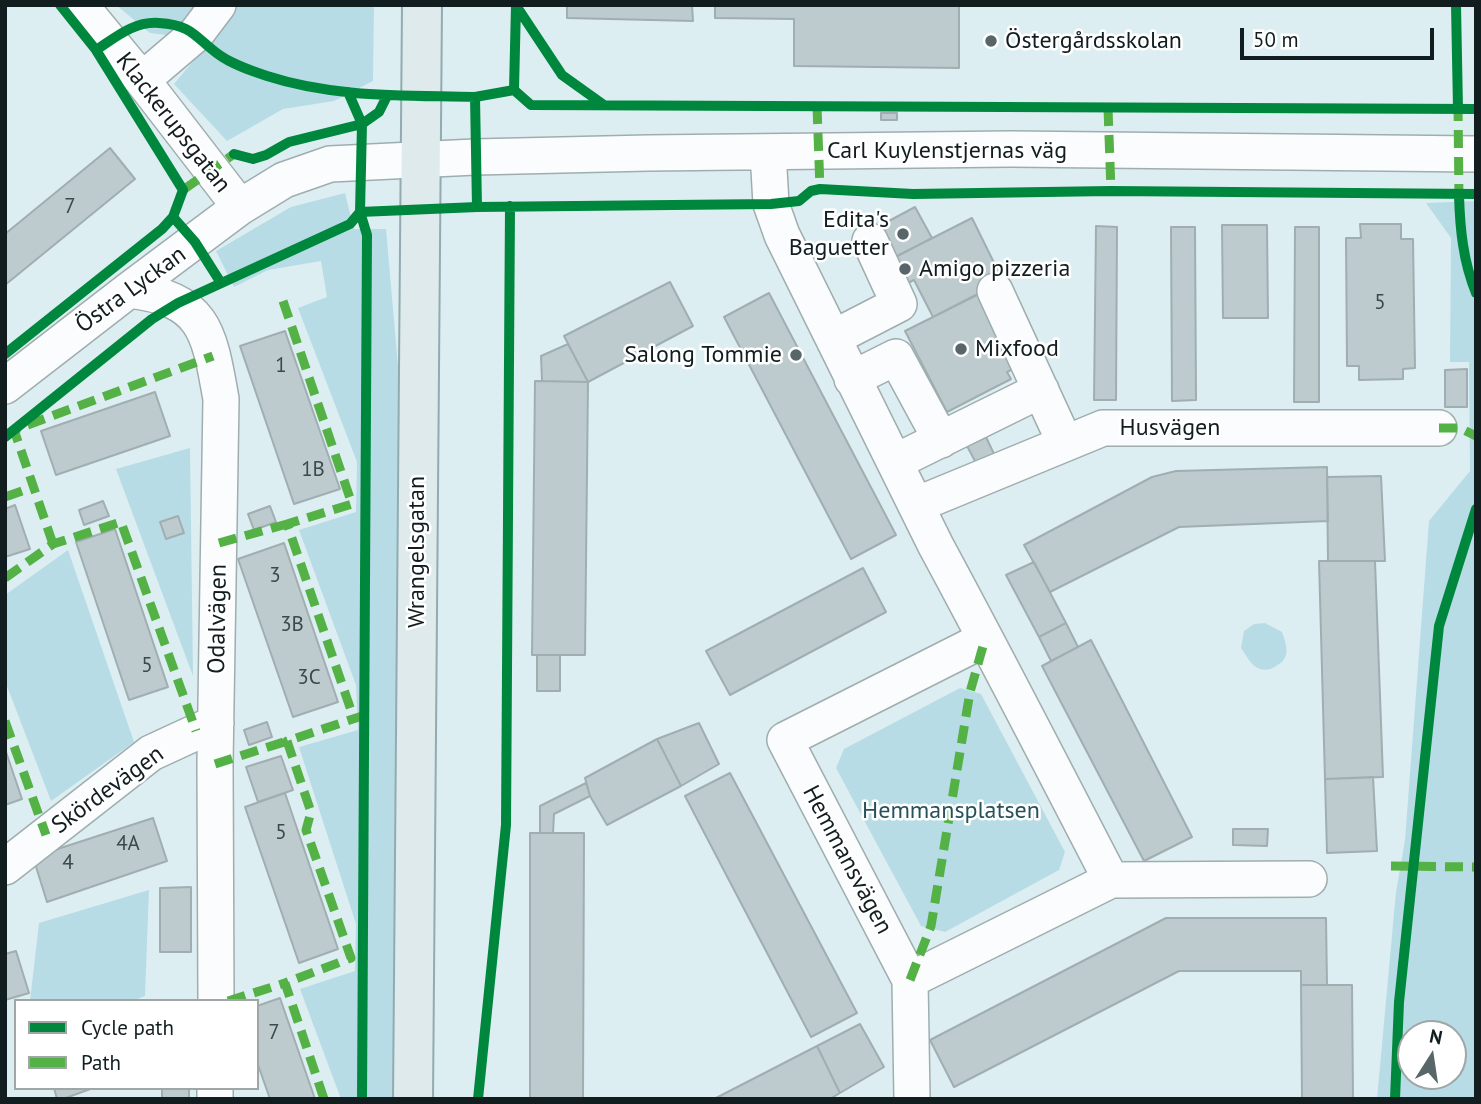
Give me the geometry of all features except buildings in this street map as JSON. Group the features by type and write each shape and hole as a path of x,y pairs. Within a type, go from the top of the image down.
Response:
{"main road":[{"name":"Wrangelsgatan","path":"413,1099 422,5"}],"street":[{"name":"Klackerupsgatan","path":"80,5 142,80 240,208"},
{"path":"142,80 196,34 218,5"},
{"name":"Carl Kuylenstjernas väg","path":"419,159 768,152 1226,150 1476,154"},
{"path":"768,152 771,204 782,234 916,505 1111,880"},
{"name":"Östra Lyckan","path":"5,386 240,208 284,180 330,164 419,159"},
{"path":"833,338 899,304 870,241"},
{"name":"Odalvägen","path":"129,290 158,293 191,311 203,328 213,356 221,398 216,723 216,999"},
{"path":"995,291 1065,443"},
{"path":"852,379 896,357 941,440"},
{"path":"895,462 1041,390"},
{"name":"Husvägen","path":"916,505 1103,428 1439,428"},
{"name":"Hemmansvägen","path":"910,980 785,740 985,639"},
{"name":"Skördevägen","path":"5,867 151,753 216,723"},
{"path":"912,1099 910,980 1111,880 1309,879"}],"green space":[{"path":"116,5 198,5 194,12 166,35 150,33"},
{"path":"236,5 374,5 373,81 334,101 283,109 227,141 174,84 220,29"},
{"path":"345,193 354,229 386,229 404,434 395,1099 341,1099 300,989 355,971 356,924 299,747 358,730 356,685 299,530 356,512 357,462 298,308 327,297 321,261 268,270 234,287 216,251 291,207"},
{"path":"1476,201 1476,1099 1377,1099 1396,892 1405,840 1429,521 1470,471 1469,362 1450,362 1451,238 1426,203"},
{"path":"190,448 193,676 116,469"},
{"path":"68,550 134,742 51,801 5,681 5,595"},
{"path":"1265,623 1282,632 1286,656 1281,663 1264,670 1254,665 1241,648 1244,631 1254,624"},
{"name":"Hemmansplatsen","path":"960,688 981,694 1065,852 1059,870 945,932 921,926 836,768 844,749"},
{"path":"149,890 145,996 137,999 30,999 39,923"}],"marked path":[{"path":"1458,103 1459,201"},
{"path":"817,106 820,189"},
{"path":"1108,108 1111,191"},
{"path":"183,190 234,154 238,155"},
{"path":"283,301 352,504 287,524 354,719"},
{"path":"53,544 14,430 213,356"},
{"path":"1439,428 1460,428 1476,436"},
{"path":"5,497 33,487"},
{"path":"5,578 53,544 121,522 196,731"},
{"path":"219,543 287,524"},
{"path":"910,980 931,926 970,692 985,639"},
{"path":"324,1099 285,983 351,958 306,830 311,812 287,741 365,715"},
{"path":"5,721 46,835"},
{"path":"215,764 287,741"},
{"path":"1391,866 1476,867"},
{"path":"234,999 285,983"}],"cycle path":[{"path":"60,5 96,50 183,190 173,217 195,242 221,283"},
{"path":"516,5 514,90 531,105 1476,109"},
{"path":"1456,5 1458,109"},
{"path":"517,7 562,75 604,105"},
{"path":"96,50 133,27 150,23 170,24 192,32 218,54 235,64 293,83 344,92 475,97"},
{"path":"514,90 475,97 477,207 771,204 799,201 811,191 820,189 913,194 1111,191 1476,194"},
{"path":"348,92 362,124 360,212 367,235 362,1099"},
{"path":"234,154 253,159 289,142 362,124 379,112 387,96"},
{"path":"1459,195 1463,245 1476,293"},
{"path":"478,1099 506,825 510,206"},
{"path":"5,437 152,319 178,303 350,224 360,212 477,207"},
{"path":"5,354 162,229 173,217"},
{"path":"1395,1099 1399,1002 1439,626 1476,509"}],"place":[{"name":"Östergårdsskolan","path":"991,41"},
{"name":"Edita's Baguetter","path":"903,234"},
{"name":"Amigo pizzeria","path":"905,269"},
{"name":"Mixfood","path":"961,349"},
{"name":"Salong Tommie","path":"796,355"}]}
